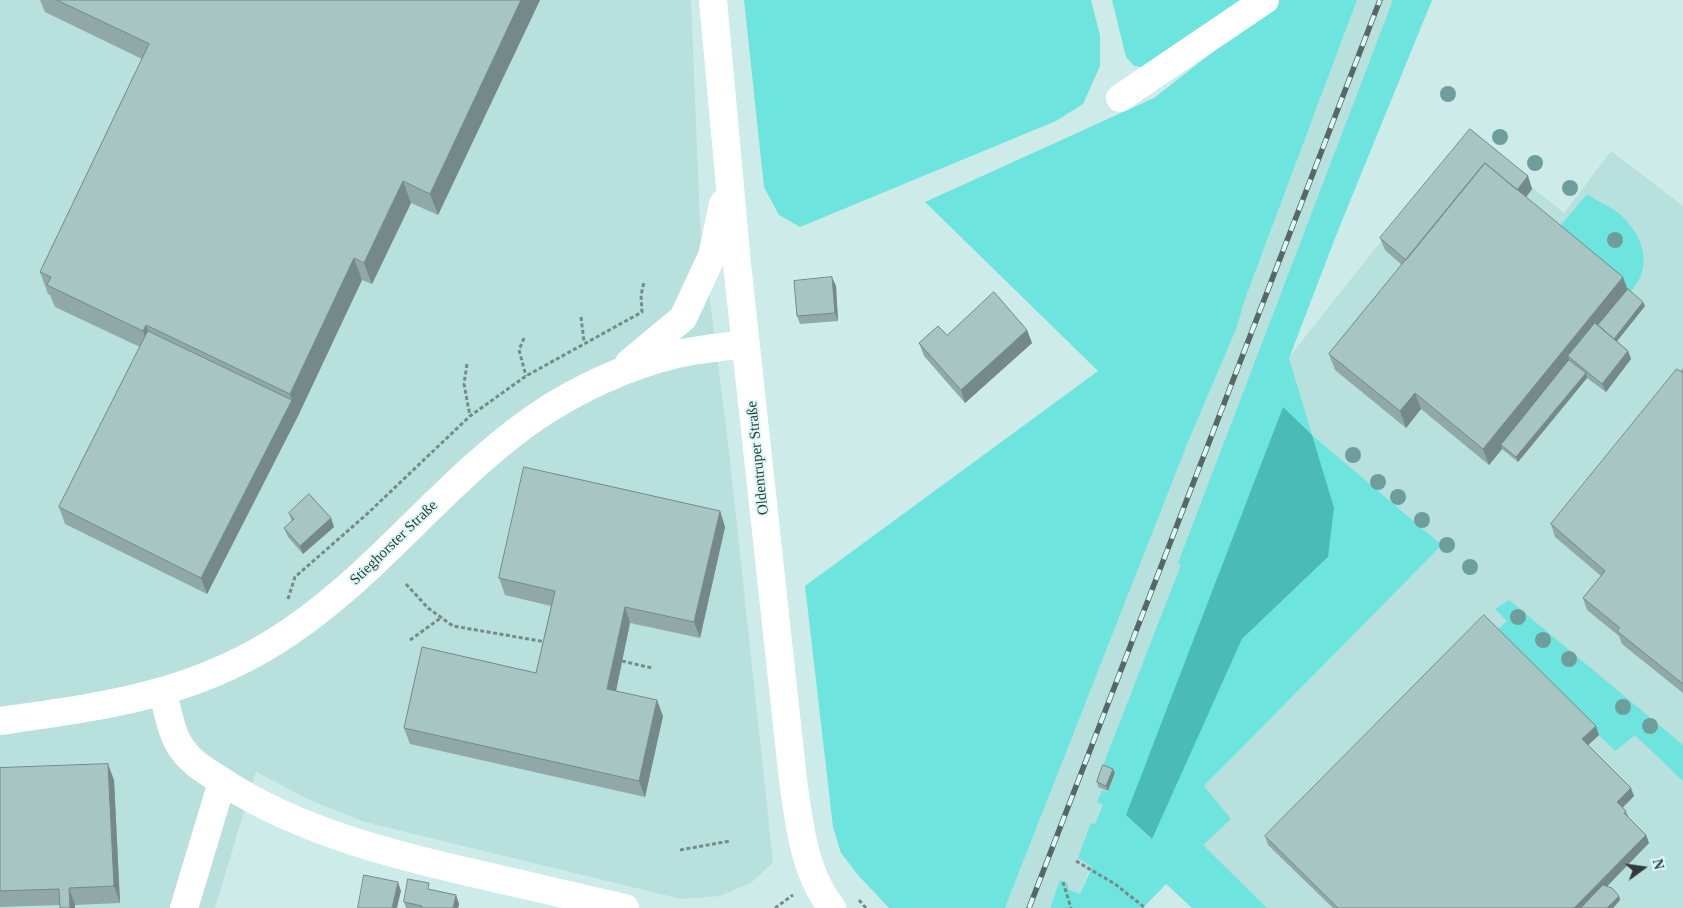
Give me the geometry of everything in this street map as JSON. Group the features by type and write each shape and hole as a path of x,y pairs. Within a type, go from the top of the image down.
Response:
{"street":[{"name":"Oldentruper Straße","path":"712,0 728,181 798,815 811,870 832,908"},
{"path":"1120,98 1265,0"},
{"name":"Stieghorster Straße","path":"613,376 683,318 712,256 728,181"},
{"name":"Stieghorster Straße","path":"0,721 106,706 163,693 232,666 298,627 363,575 477,465 516,432 570,396 613,376 676,354 746,344"},
{"path":"163,693 182,750 207,772 266,806 309,826 361,844 438,865 625,908"},
{"path":"184,908 219,792 225,783"}],"path":[{"path":"288,600 295,577 367,514 470,416 526,376 584,342 642,312 641,295 644,282"},
{"path":"581,317 584,342"},
{"path":"524,338 520,350 526,376"},
{"path":"467,364 464,384 470,416"},
{"path":"406,584 428,608 453,626 552,642"},
{"path":"410,640 442,617"},
{"path":"622,661 652,668"},
{"path":"680,850 730,841"},
{"path":"1076,861 1115,884 1144,907"},
{"path":"1063,882 1071,908"},
{"path":"775,908 795,894 791,886"}],"shaded area":[{"path":"0,0 691,0 700,222 728,442 773,862 752,882 720,896 681,899 365,822 310,800 256,772 215,908 0,908"},
{"path":"744,0 1091,0 1100,35 1100,66 1083,104 1056,121 800,227 779,215 764,187"},
{"path":"1112,0 1248,0 1148,68 1134,66 1126,57"},
{"path":"1279,0 1357,0 1244,302 1237,327 1188,442 1005,908 889,908 858,875 841,853 833,827 805,586 1098,371 925,202 1154,98"},
{"path":"1357,0 1432,0 1337,233 1290,356 1466,134 1564,213 1611,151 1683,206 1683,908 1267,908 1202,845 1204,786 1442,545 1312,435 1283,407 1152,839 1088,873 1080,895 1069,890 1060,880 1050,908 1005,908 1188,442 1237,327 1244,302"},
{"path":"1393,0 1432,0 1337,233 1289,358 1312,435 1442,545 1204,786 1231,819 1203,845 1267,908 1192,908 1166,884 1143,908 1050,908 1060,880 1067,883 1069,890 1080,894 1092,867 1078,858 1091,823 1095,824 1103,805 1097,802 1102,790 1108,792 1116,773 1102,768 1181,565 1178,563","holes":["1283,407 1328,557 1242,639 1151,839 1127,815"]},
{"path":"1587,194 1615,210 1637,235 1643,255 1643,265 1637,284 1629,293 1555,232"},
{"path":"1283,407 1312,435 1334,508 1328,557 1242,639 1152,839 1126,815"},
{"path":"1509,600 1683,745 1683,781 1635,735 1615,751 1495,632 1507,621 1495,609"}],"building":[{"path":"57,0 521,0 430,194 403,181 364,263 354,258 290,394 146,325 143,331 47,285 51,277 40,272 149,44"},
{"path":"1470,129 1528,176 1517,190 1485,163 1406,260 1380,238"},
{"path":"1485,163 1623,277 1483,449 1415,393 1400,411 1329,354"},
{"path":"832,277 835,313 797,316 794,281"},
{"path":"1628,289 1643,302 1614,339 1598,325"},
{"path":"994,292 1027,330 961,390 919,343 938,326 947,335"},
{"path":"1595,323 1628,351 1602,384 1568,356"},
{"path":"148,331 292,400 201,578 59,507"},
{"path":"1569,360 1586,373 1516,457 1501,445"},
{"path":"1677,369 1683,373 1683,684 1617,631 1620,628 1583,598 1605,571 1551,524"},
{"path":"524,467 720,511 694,622 625,607 607,689 657,700 639,781 404,728 422,647 536,673 555,591 499,578"},
{"path":"309,494 331,518 300,546 284,528 294,519 289,513"},
{"path":"1484,615 1596,726 1582,739 1631,788 1617,802 1626,811 1624,813 1646,835 1574,908 1338,908 1265,836"},
{"path":"108,764 114,886 69,888 70,908 60,908 59,889 0,891 0,768"},
{"path":"1103,765 1113,769 1106,786 1097,782"},
{"path":"364,875 398,882 392,908 358,908"},
{"path":"408,879 429,883 428,889 456,895 453,908 422,908 422,906 404,902"},
{"path":"1603,885 1612,888 1619,896 1607,908 1581,908"}],"railway":[{"path":"1029,908 1380,0"}]}
